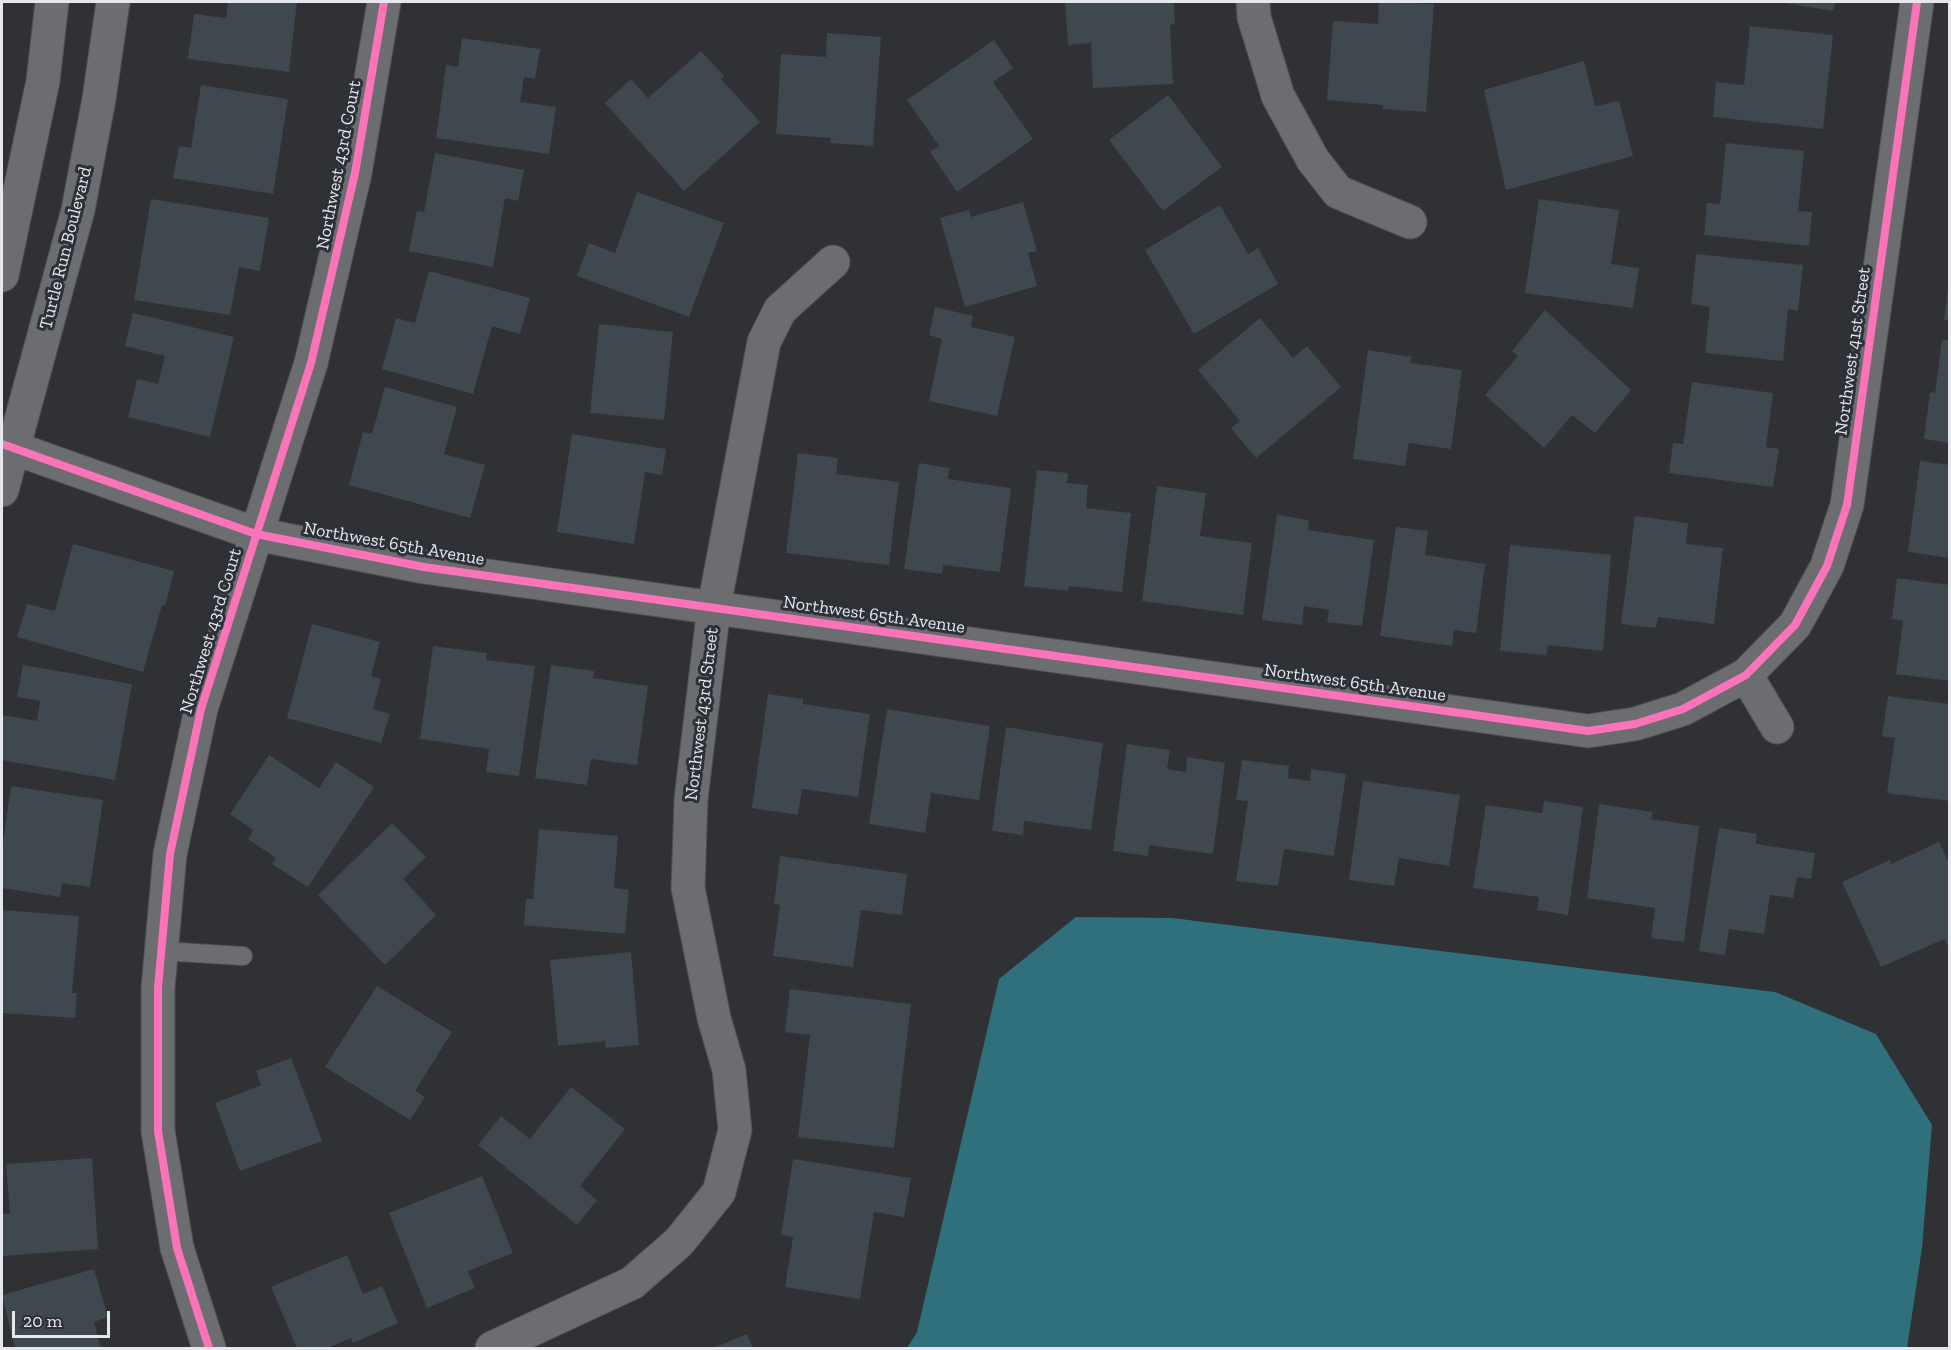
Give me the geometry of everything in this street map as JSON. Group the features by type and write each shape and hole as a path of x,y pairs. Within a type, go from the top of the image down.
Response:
{"street":[{"path":"2,275 43,81 52,2"},
{"name":"Turtle Run Boulevard","path":"2,490 8,447 78,210 99,99 113,2"},
{"name":"Northwest 43rd Court","path":"209,1348 177,1248 158,1131 158,988 170,854 201,709 311,363 355,173 384,2"},
{"path":"1253,2 1254,17 1278,96 1313,160 1338,192 1410,222"},
{"name":"Northwest 41st Street","path":"1746,675 1795,625 1827,566 1847,505 1917,2"},
{"name":"Northwest 43rd Street","path":"492,1348 632,1282 679,1242 719,1192 735,1130 729,1070 714,1017 688,888 691,799 714,607 764,342 780,310 833,262"},
{"name":"Northwest 65th Avenue","path":"8,447 256,534 424,567 1588,731 1635,724 1683,709 1746,675"},
{"path":"1746,675 1777,727"}],"lane":[{"path":"162,951 243,956"}],"water":[{"path":"1076,917 1172,918 1775,992 1876,1034 1932,1125 1922,1248 1907,1348 907,1348 917,1332 999,979"}],"building":[{"path":"228,2 297,2 289,72 188,59 194,14 226,18"},
{"path":"1065,2 1174,2 1175,24 1170,25 1173,84 1093,88 1091,43 1068,45"},
{"path":"1379,2 1434,4 1426,112 1383,109 1383,105 1327,100 1333,21 1378,24"},
{"path":"1778,2 1835,2 1833,11"},
{"path":"1750,26 1833,35 1823,129 1713,117 1716,82 1744,85"},
{"path":"827,33 881,37 873,146 830,143 831,138 776,134 781,54 826,57"},
{"path":"462,38 540,49 535,79 524,77 520,102 556,107 549,154 436,138 446,65 458,67"},
{"path":"994,40 1013,68 993,82 1033,139 957,192 930,152 939,146 907,100"},
{"path":"701,51 724,76 721,79 760,122 684,191 605,103 631,79 648,98"},
{"path":"1584,61 1595,106 1619,101 1633,156 1506,190 1484,90"},
{"path":"201,85 288,99 273,194 173,178 179,146 191,148"},
{"path":"1168,95 1222,167 1163,211 1109,140"},
{"path":"1726,143 1804,151 1798,211 1812,212 1809,246 1704,235 1707,203 1720,204"},
{"path":"435,153 524,170 518,201 505,198 493,267 409,251 417,211 424,212"},
{"path":"637,192 724,223 689,317 577,276 589,243 615,253"},
{"path":"151,199 269,218 260,271 239,267 230,315 134,300"},
{"path":"1539,199 1619,210 1611,264 1639,268 1633,308 1525,293"},
{"path":"1023,202 1037,251 1028,253 1037,286 965,307 940,218 969,210 971,217"},
{"path":"1220,205 1248,254 1258,248 1278,284 1194,334 1145,250"},
{"path":"1696,254 1803,265 1798,311 1788,309 1783,361 1705,353 1710,307 1691,304"},
{"path":"429,271 530,298 520,334 492,326 473,394 382,369 396,318 415,323"},
{"path":"1948,288 1950,288 1950,320 1944,320"},
{"path":"935,307 973,316 971,327 1015,337 997,416 929,401 942,339 929,335"},
{"path":"1545,310 1631,390 1595,433 1572,415 1544,448 1485,395 1518,356 1512,351"},
{"path":"133,313 234,337 210,437 128,417 137,379 158,384 165,356 125,346"},
{"path":"1260,318 1293,358 1307,346 1341,387 1256,458 1231,428 1240,421 1198,370"},
{"path":"599,324 673,332 664,420 590,413"},
{"path":"1942,340 1950,340 1950,443 1924,439 1930,392 1935,393"},
{"path":"1368,350 1412,357 1410,363 1462,370 1451,449 1409,443 1405,466 1353,459"},
{"path":"1692,382 1773,393 1766,447 1779,449 1773,487 1669,473 1673,443 1683,444"},
{"path":"385,387 457,407 444,454 485,465 470,518 349,485 363,432 372,434"},
{"path":"572,434 666,449 662,475 645,472 634,544 557,532"},
{"path":"798,453 838,458 836,474 899,482 889,565 786,553"},
{"path":"1920,461 1950,465 1950,558 1908,552"},
{"path":"919,463 949,468 948,479 1011,488 1000,572 943,565 942,574 904,569"},
{"path":"1037,470 1068,473 1067,483 1088,485 1086,508 1131,513 1122,592 1069,586 1068,591 1024,586"},
{"path":"1157,486 1206,493 1200,536 1252,543 1243,615 1142,601"},
{"path":"1277,515 1309,520 1308,530 1374,540 1362,626 1327,622 1329,610 1304,606 1302,625 1262,620"},
{"path":"1635,516 1688,523 1686,544 1723,548 1714,624 1658,617 1656,628 1621,624"},
{"path":"1396,527 1428,531 1425,555 1485,564 1476,633 1454,630 1452,646 1380,636"},
{"path":"73,544 174,571 143,672 17,637 27,604 55,611"},
{"path":"1510,545 1611,555 1603,651 1548,645 1546,655 1500,651"},
{"path":"1897,578 1950,585 1950,681 1896,674 1903,621 1892,619"},
{"path":"312,624 380,642 371,676 381,679 373,709 390,714 381,743 287,718"},
{"path":"433,646 487,653 486,660 535,666 519,776 486,772 489,749 420,739"},
{"path":"23,665 132,684 115,780 2,760 2,715 37,721 40,701 17,697"},
{"path":"551,665 594,671 593,678 648,686 637,765 591,759 587,785 535,778"},
{"path":"768,694 803,699 803,704 870,714 858,797 802,789 798,815 752,808"},
{"path":"1888,696 1950,704 1950,801 1887,793 1895,738 1882,736"},
{"path":"887,709 990,726 979,800 931,793 925,833 869,824"},
{"path":"1006,727 1103,743 1091,830 1024,821 1023,835 992,831"},
{"path":"1127,744 1170,750 1167,769 1186,772 1187,757 1225,763 1213,854 1149,845 1148,856 1113,851"},
{"path":"269,755 319,788 336,762 374,787 308,887 272,864 276,858 248,839 253,830 230,814"},
{"path":"1242,760 1289,766 1288,778 1310,781 1311,769 1346,774 1334,856 1284,849 1278,886 1236,881 1248,801 1236,800"},
{"path":"1363,781 1460,795 1449,866 1399,858 1394,886 1349,880"},
{"path":"11,786 103,800 90,887 62,883 60,897 2,888 2,851"},
{"path":"1544,801 1583,807 1568,915 1537,910 1539,897 1473,888 1486,805 1542,813"},
{"path":"1599,804 1653,812 1651,819 1699,826 1684,942 1651,938 1655,908 1587,898"},
{"path":"392,823 426,857 403,879 436,915 385,965 318,895"},
{"path":"1719,828 1757,834 1756,844 1815,853 1811,879 1797,877 1793,898 1770,895 1764,934 1729,929 1725,955 1699,951"},
{"path":"539,829 618,836 614,888 629,890 625,934 524,925 526,899 533,899"},
{"path":"1939,842 1950,865 1950,950 1944,939 1881,967 1842,882 1890,860 1891,864"},
{"path":"780,856 907,874 902,915 861,910 853,967 773,956 780,905 774,904"},
{"path":"2,910 79,916 72,993 77,993 75,1018 2,1013"},
{"path":"631,952 639,1045 606,1048 605,1041 558,1046 550,960"},
{"path":"377,986 452,1032 415,1091 425,1097 410,1120 325,1067"},
{"path":"790,989 911,1004 894,1148 798,1137 810,1035 785,1032"},
{"path":"291,1058 322,1141 240,1171 215,1103 261,1085 256,1071"},
{"path":"571,1087 625,1129 580,1186 597,1200 577,1225 478,1145 501,1116 530,1139"},
{"path":"92,1158 98,1249 2,1256 2,1214 10,1214 6,1164"},
{"path":"793,1159 911,1178 904,1217 874,1212 860,1299 785,1287 793,1237 781,1235"},
{"path":"482,1176 513,1253 468,1271 475,1288 427,1308 389,1213"},
{"path":"347,1255 363,1294 382,1286 398,1323 353,1343 351,1338 327,1348 297,1348 271,1287"},
{"path":"94,1269 108,1317 94,1322 101,1348 15,1348 2,1295"},
{"path":"747,1334 753,1348 713,1348"}],"cycle path":[{"path":"209,1348 177,1248 158,1131 158,988 170,854 201,709 311,363 355,173 384,2"},
{"path":"2,444 256,534 424,567 1588,731 1635,724 1683,709 1746,675 1795,625 1827,566 1847,505 1917,2"}]}
